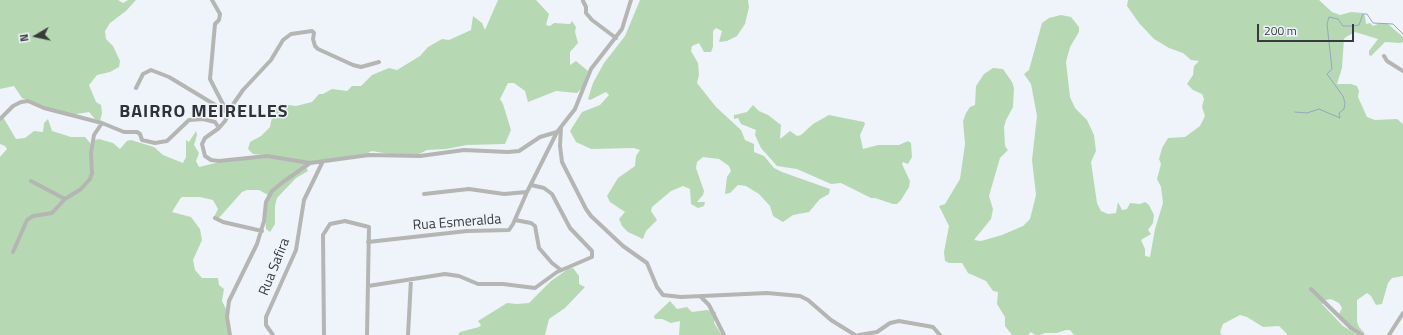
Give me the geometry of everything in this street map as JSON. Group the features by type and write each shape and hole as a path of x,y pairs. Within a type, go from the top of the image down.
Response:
{"street":[{"path":"212,0 220,14 219,20 215,24 210,79 228,113"},
{"name":"Rua Esmeralda","path":"368,242 467,231 511,229 527,192 557,132 575,109 591,69 599,56 616,38 622,29 631,0"},
{"path":"583,1 586,7 586,13 592,20 616,38"},
{"path":"379,62 361,67 353,65 318,49 312,39 314,34 312,32 295,33 283,40 270,60 239,95 228,113 226,121 205,138 202,144 205,156 211,160 219,161 267,156 310,163 369,155 420,156 464,150 508,152 519,150 540,137 557,132"},
{"path":"1384,56 1387,61 1403,70"},
{"path":"136,88 143,74 151,70 169,77 228,113"},
{"path":"0,119 13,106 24,101 102,123 128,133 137,132 140,134 142,140 155,143 167,141 182,126 191,120 207,119 215,122 218,128"},
{"path":"13,252 27,220 34,216 52,213 65,199 81,189 90,179 92,173 91,153 95,132 102,123"},
{"path":"561,127 560,146 562,162 591,216 623,246 647,263 657,287 663,295 674,297 701,297 766,293 800,296 808,300 831,320 855,335"},
{"name":"Rua Safira","path":"273,335 266,325 266,317 296,250 304,200 323,161"},
{"path":"230,335 227,317 229,301 249,263 262,231 266,202 272,191 310,163"},
{"path":"31,181 65,199"},
{"path":"368,286 445,274 459,276 478,284 504,284 534,288 561,270 589,259 593,253 570,228 549,191 531,185"},
{"path":"424,194 469,189 504,194 527,192"},
{"path":"215,218 223,222 262,231"},
{"path":"515,220 531,223 535,226 539,248 552,263 561,270"},
{"path":"324,335 323,237 325,230 332,223 342,221 367,226 367,335"},
{"path":"408,335 411,279"},
{"path":"1311,289 1346,323 1362,335"},
{"path":"701,297 709,305 724,335"},
{"path":"1389,335 1403,313"},
{"path":"859,335 877,332 890,323 899,321 933,327 940,335"}],"green space":[{"path":"0,0 118,0 123,3 128,0 136,0 126,11 110,23 105,31 106,39 113,46 120,61 119,67 110,72 97,75 89,85 96,102 101,105 102,113 100,121 95,119 89,112 71,115 61,113 22,98 14,86 0,89"},
{"path":"498,0 536,0 549,14 546,25 550,26 554,23 570,24 572,21 576,27 575,32 578,43 570,52 570,65 576,61 588,71 582,88 577,93 556,91 528,102 525,91 514,83 508,83 500,99 511,130 505,144 467,145 446,149 427,150 417,155 395,155 372,151 364,155 305,165 308,171 296,178 277,198 275,206 275,224 270,232 266,229 265,219 268,195 259,190 247,190 242,192 218,219 214,217 218,209 213,200 200,197 182,197 180,199 172,212 191,217 200,229 202,240 193,260 195,270 202,278 218,278 219,285 224,289 222,301 226,309 229,331 232,335 0,335 0,157 7,149 5,146 0,144 0,120 3,117 16,139 25,138 34,131 43,132 44,123 48,119 52,131 71,137 85,137 91,144 95,140 99,139 113,143 120,149 127,141 131,140 154,147 163,155 183,163 186,157 186,140 189,142 196,131 197,135 194,145 199,153 196,161 199,167 232,159 275,156 253,154 248,149 250,142 261,136 270,127 274,107 289,105 296,106 312,102 319,94 323,94 332,89 347,91 352,86 361,86 372,75 389,68 397,70 420,56 428,47 442,39 449,40 471,30 473,16 482,23 485,30"},
{"path":"640,0 748,0 749,7 745,24 737,36 727,41 719,42 722,31 716,28 713,31 713,47 711,52 704,52 699,43 692,46 691,51 698,63 699,75 697,83 716,107 741,130 745,140 754,144 754,152 764,156 774,168 830,189 829,194 820,199 809,212 793,215 783,222 773,216 770,206 759,194 746,186 738,185 730,193 725,194 727,177 731,171 729,166 719,159 703,157 697,162 696,168 704,191 703,195 697,202 705,202 704,206 698,208 691,204 690,189 683,186 671,191 652,207 651,211 657,220 646,231 643,239 628,232 622,226 619,219 625,212 610,202 607,196 618,178 635,166 636,156 640,150 634,148 591,149 576,142 570,131 582,112 600,105 609,95 606,92 590,100 588,99 593,83 604,63 625,36"},
{"path":"1128,0 1319,0 1332,12 1340,15 1351,12 1363,13 1366,24 1370,23 1373,26 1380,23 1388,24 1403,37 1403,42 1400,43 1385,42 1371,56 1369,55 1369,51 1378,39 1355,32 1346,37 1344,39 1342,68 1337,84 1351,84 1357,86 1359,91 1358,97 1367,117 1375,120 1397,119 1403,124 1403,276 1392,278 1388,283 1382,304 1376,305 1371,296 1367,293 1357,300 1357,322 1359,327 1366,335 1349,326 1339,314 1342,308 1339,303 1331,299 1326,300 1322,304 1343,326 1358,335 1288,335 1279,326 1263,327 1247,317 1240,315 1223,324 1220,332 1222,335 1074,335 1070,330 1066,330 1057,333 1045,333 1040,335 1035,335 1031,332 1028,335 1012,335 1005,326 1005,317 997,304 998,292 993,291 986,281 968,273 962,263 949,263 945,261 944,252 949,226 939,206 945,204 960,179 965,144 963,121 970,107 975,105 976,86 984,74 993,68 1003,69 1012,82 1014,88 1013,107 1004,127 1005,146 1008,150 1000,158 989,196 993,209 991,219 974,240 981,241 1002,235 1023,226 1030,219 1036,195 1032,160 1037,116 1031,84 1024,74 1029,70 1042,23 1049,18 1061,15 1071,17 1079,27 1079,32 1070,47 1066,62 1070,97 1075,108 1087,120 1094,135 1096,151 1091,162 1097,203 1101,211 1108,214 1116,213 1118,202 1122,210 1127,209 1130,203 1140,204 1145,202 1149,205 1154,215 1153,223 1148,230 1151,234 1141,240 1145,249 1145,256 1150,257 1155,229 1163,203 1161,187 1157,179 1161,164 1159,159 1162,148 1168,138 1185,137 1200,126 1205,116 1202,107 1204,99 1202,94 1193,90 1187,84 1193,75 1194,66 1199,61 1191,60 1183,53 1169,48 1154,39 1139,23 1127,6"},
{"path":"753,105 759,111 768,115 781,125 780,139 790,131 797,136 801,135 813,124 829,115 864,122 865,124 860,135 863,149 878,145 899,145 908,141 911,143 912,157 908,164 903,162 902,164 910,181 909,187 901,200 897,204 893,204 871,198 841,183 831,184 797,169 777,166 761,148 755,135 756,130 741,124 738,118 734,119 734,114 747,112"},
{"path":"573,268 579,276 579,284 585,287 565,308 549,319 545,335 458,335 460,332 479,327 481,325 478,321 507,303 529,303 551,281 568,269"},
{"path":"670,301 677,309 687,307 692,312 707,310 716,312 714,323 722,335 679,335 680,321 671,323 662,319 655,319 654,316"}],"waterway":[{"path":"1295,112 1307,113 1319,109 1340,118 1339,113 1344,109 1345,103 1343,96 1327,74 1332,69 1327,24 1329,17 1338,19 1343,26 1354,26 1359,25 1363,14 1367,14 1373,23 1393,24 1403,34"}],"district":[{"name":"BAIRRO MEIRELLES","path":"204,113"}]}
